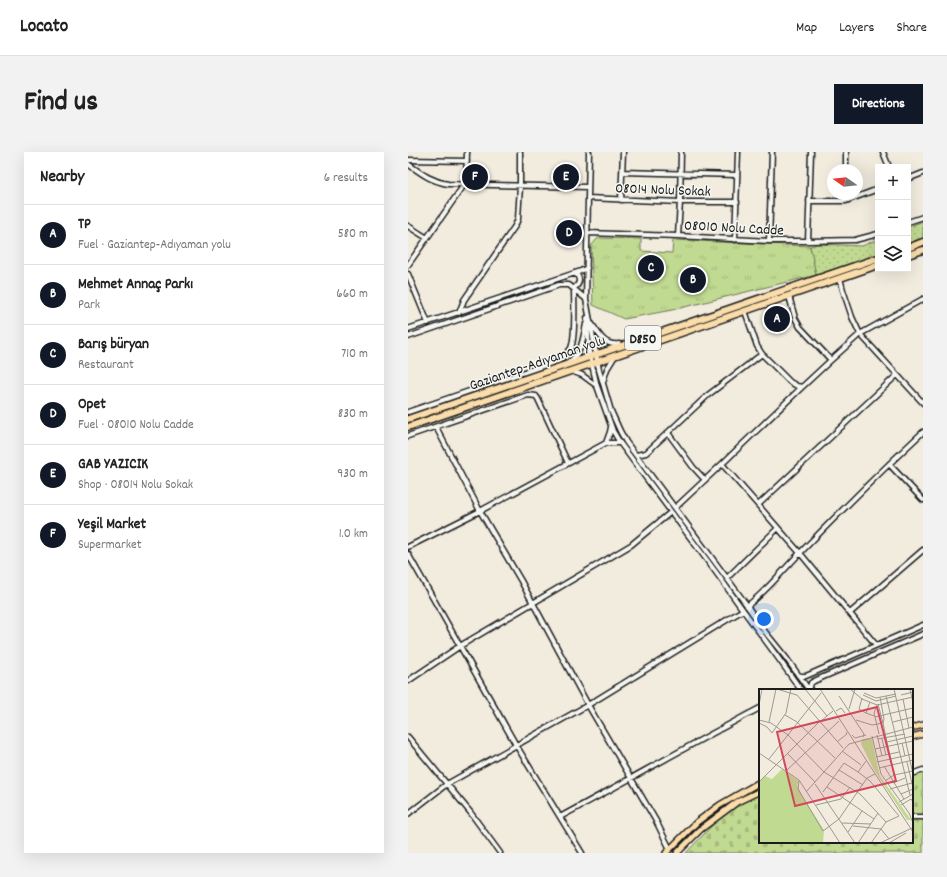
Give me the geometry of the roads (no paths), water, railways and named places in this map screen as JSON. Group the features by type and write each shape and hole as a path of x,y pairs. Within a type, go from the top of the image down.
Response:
{"highway":[{"path":"911,247 923,242"},
{"path":"911,255 922,253"},
{"name":"Gaziantep-Adıyaman yolu","path":"408,427 570,371 630,343 821,279 875,259"},
{"name":"Gaziantep-Adıyaman yolu","path":"408,419 562,367 615,355 875,267"}],"main road":[{"path":"913,728 923,725"},
{"path":"913,737 923,734"},
{"path":"668,851 697,822 720,805 759,783"},
{"path":"677,853 701,829 737,802 759,791"}],"street":[{"path":"408,265 465,185 467,152"},
{"path":"459,313 464,300 516,226 518,219 520,186 520,152"},
{"path":"589,152 586,299 597,386 611,424 620,443 800,688"},
{"path":"621,200 622,152"},
{"path":"678,236 681,152"},
{"path":"735,240 738,152"},
{"path":"769,241 772,152"},
{"path":"808,241 811,152"},
{"path":"846,152 846,164"},
{"path":"883,152 888,164"},
{"path":"408,160 467,161"},
{"path":"408,164 437,182 448,184 588,187"},
{"path":"622,172 737,175"},
{"path":"911,178 923,173"},
{"path":"809,201 846,201 875,191"},
{"name":"08014 Nolu Sokak","path":"588,198 680,202 737,202"},
{"path":"911,220 923,217"},
{"path":"408,226 427,238"},
{"name":"08010 Nolu Cadde","path":"587,233 769,241 855,240 875,235"},
{"path":"408,329 459,313 587,268"},
{"path":"408,412 560,360 571,348 574,329 574,288 579,282 579,278 575,273"},
{"path":"408,274 428,323"},
{"path":"840,278 852,317 860,334 923,403"},
{"path":"408,337 559,285 569,285 586,299"},
{"path":"788,296 800,327 831,360"},
{"path":"675,508 860,334 923,299"},
{"path":"745,311 757,346 762,354 790,382 802,387"},
{"path":"589,320 601,338 607,342 614,345 630,343"},
{"path":"562,367 573,359 578,352 589,320"},
{"path":"636,455 646,452 708,395 762,354"},
{"path":"603,382 607,369 615,355"},
{"path":"594,359 603,382 611,411 626,442 808,689"},
{"path":"570,371 582,375 597,386"},
{"path":"758,505 897,375"},
{"path":"408,436 528,395 536,396 568,463"},
{"path":"606,442 611,424"},
{"path":"436,427 480,511 533,603 588,705 656,821 668,851"},
{"path":"747,606 757,599 800,553 923,432"},
{"path":"668,433 693,467 705,480"},
{"path":"408,547 480,511 606,442 620,443"},
{"path":"722,464 800,553 876,645"},
{"path":"889,464 923,500"},
{"path":"408,681 460,646 631,545 671,512"},
{"path":"727,578 778,528"},
{"path":"850,614 923,550"},
{"path":"408,554 516,745 582,853"},
{"path":"408,814 447,784 588,705 743,610"},
{"path":"798,675 806,676 923,625"},
{"path":"809,689 811,683 814,681 923,634"},
{"path":"560,817 632,779 695,742 759,709"},
{"path":"408,737 447,784 500,853"},
{"path":"913,774 923,770"},
{"path":"913,816 923,817"}],"place":[{"name":"Yeşil Market","path":"475,177"},
{"name":"GAB YAZICIK","path":"566,177"},
{"name":"Opet","path":"569,233"},
{"name":"Barış büryan","path":"651,268"},
{"name":"Mehmet Annaç Parkı","path":"693,280"},
{"name":"TP","path":"777,319"}]}
